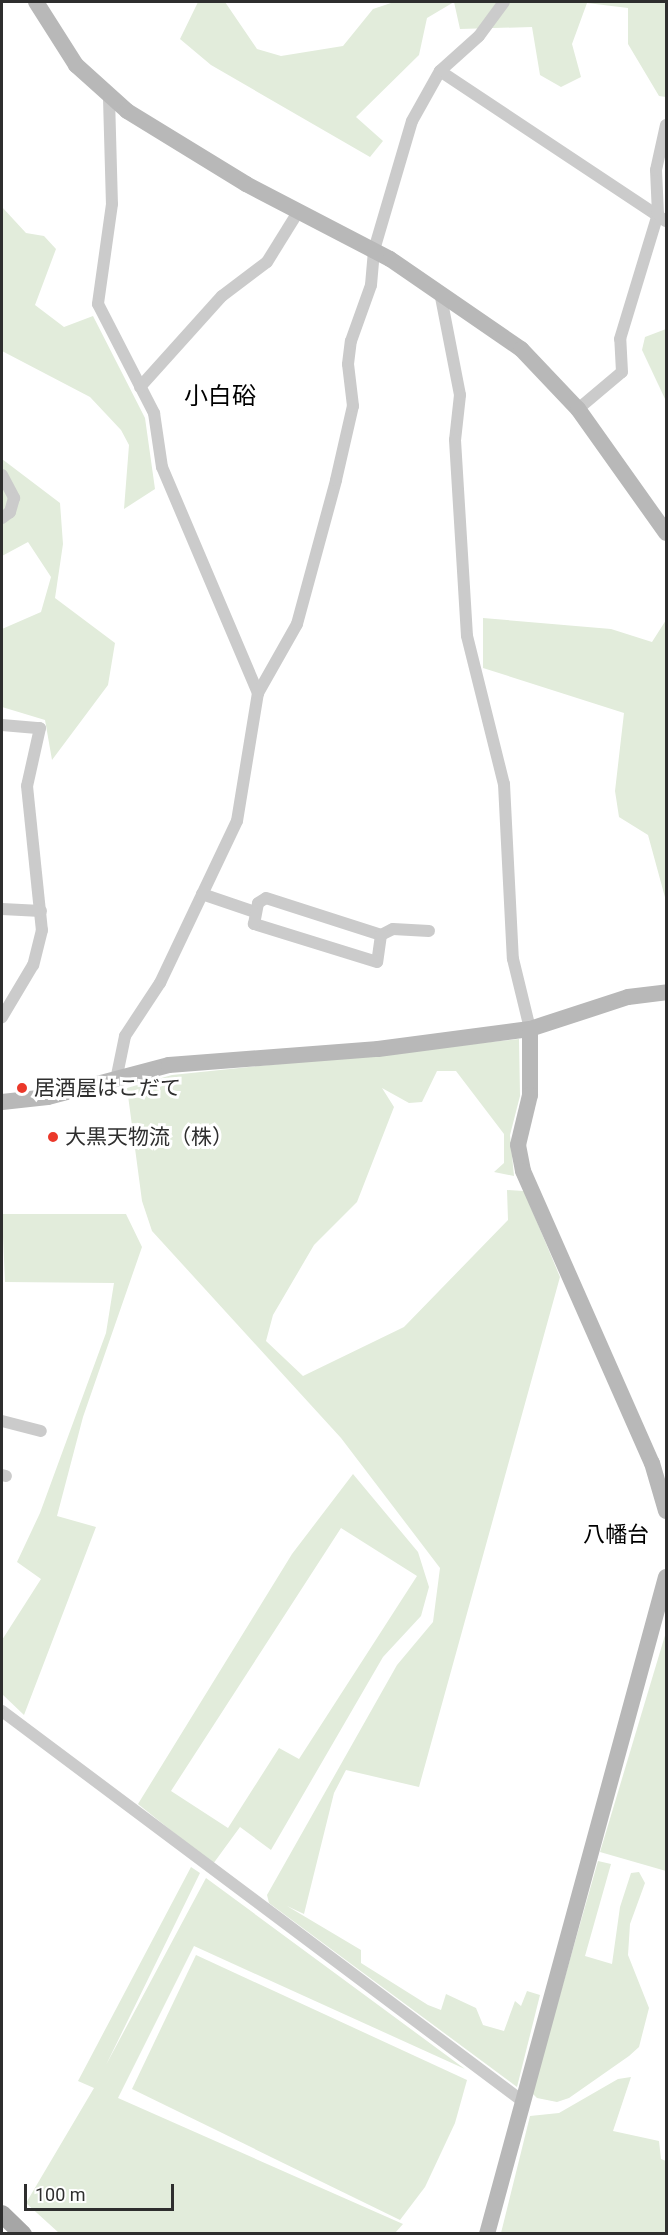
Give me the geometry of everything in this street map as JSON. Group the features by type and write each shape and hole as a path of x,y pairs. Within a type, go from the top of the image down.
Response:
{"main road":[{"path":"2,2214 23,2234"}],"street":[{"path":"36,2 62,47 109,98 298,212 374,250 440,292 521,349 578,409 666,533"},
{"path":"116,1080 125,1036 160,982 237,821 258,693 297,624 336,480 353,406 348,364 351,340 371,285 374,250 412,121 440,71 479,36 504,2"},
{"path":"440,71 662,218"},
{"path":"109,98 112,204 98,304 154,413 162,467 258,693"},
{"path":"578,409 622,372 620,339 662,218 656,170 666,125"},
{"path":"141,387 222,296 267,262 298,212"},
{"path":"440,292 460,395 455,450 467,636 504,784 513,959 530,1029 530,1095 519,1138 523,1171 652,1463 666,1511"},
{"path":"2,475 14,498 10,512 2,519"},
{"path":"2,725 40,728 27,786 42,911 33,965 2,1017"},
{"path":"202,894 255,912"},
{"path":"381,935 377,962 254,924 255,912 266,898 381,935 393,929 429,931"},
{"path":"2,909 42,911"},
{"path":"2,1102 116,1080 169,1065 378,1048 530,1029 628,997 666,992"},
{"path":"2,1421 41,1431"},
{"path":"487,2234 521,2100 666,1577"},
{"path":"2,1711 521,2100"}],"green space":[{"path":"198,2 225,2 257,49 281,56 343,46 373,9 394,2 454,2 427,18 419,55 356,117 383,141 370,157 211,65 180,39"},
{"path":"454,2 666,2 666,97 659,96 628,44 628,8 587,3 572,44 581,77 561,87 540,75 532,27 460,29"},
{"path":"2,207 26,233 44,236 56,249 35,305 64,327 93,316 145,418 155,489 124,509 129,445 121,430 90,397 2,351"},
{"path":"666,329 666,401 642,350 645,337"},
{"path":"2,459 60,503 63,544 55,598 115,643 108,685 52,760 45,720 2,707 2,629 41,612 51,577 28,542 2,556"},
{"path":"483,618 611,629 652,642 666,620 666,901 648,835 619,817 615,791 624,713 483,668"},
{"path":"519,1039 520,1096 510,1135 514,1176 494,1172 504,1163 504,1134 456,1071 437,1071 422,1102 409,1103 382,1088 394,1107 357,1202 314,1245 273,1315 266,1341 303,1376 404,1327 508,1220 507,1190 524,1191 560,1277 419,1787 346,1770 334,1793 304,1914 287,1906 361,1950 361,1963 428,2005 441,2010 446,1994 476,2008 483,2025 504,2031 515,2001 521,2006 527,1991 540,1995 517,2087 269,1903 267,1895 397,1665 433,1622 440,1568 341,1438 152,1231 142,1201 127,1088 172,1075"},
{"path":"2,1214 126,1214 142,1247 83,1417 57,1516 96,1527 24,1715 2,1694 2,1640 41,1579 17,1562 40,1513 106,1333 114,1283 5,1282"},
{"path":"353,1474 418,1552 429,1587 421,1616 383,1657 271,1850 240,1827 213,1864 138,1804 292,1554","holes":["341,1528 417,1576 299,1759 279,1748 228,1828 171,1791"]},
{"path":"666,1632 666,1871 600,1852"},
{"path":"598,1861 611,1864 585,1956 612,1964 620,1907 631,1873 639,1872 645,1883 630,1924 628,1955 649,2008 639,2047 569,2098 557,2102 537,2098 532,2093"},
{"path":"191,1867 200,1873 106,2065 206,1878 465,2069 194,1946 118,2098 403,2224 395,2233 59,2233 26,2203 94,2088 78,2081"},
{"path":"196,1955 467,2080 455,2123 425,2187 400,2220 132,2089"},
{"path":"631,2077 613,2131 659,2141 661,2159 666,2161 666,2233 501,2233 530,2116 559,2113 618,2079"}],"place":[{"name":"居酒屋はこだて","path":"22,1088"},
{"name":"大黒天物流（株）","path":"53,1137"}],"district":[{"name":"小白硲","path":"220,397"},
{"name":"八幡台","path":"616,1535"}]}
